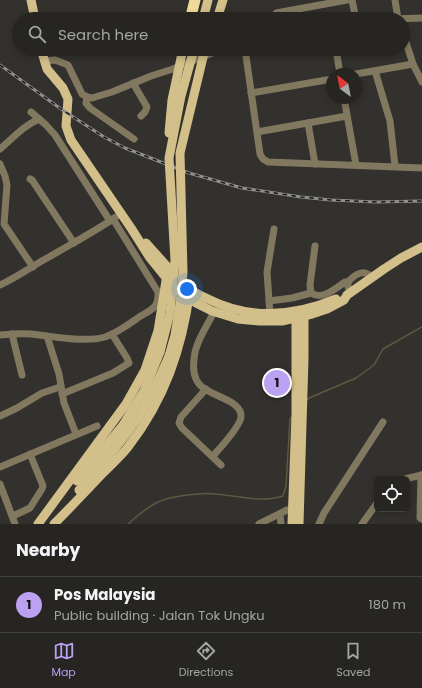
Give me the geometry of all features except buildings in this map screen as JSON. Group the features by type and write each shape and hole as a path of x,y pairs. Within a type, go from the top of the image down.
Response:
{"highway":[{"path":"192,12 196,0"}],"main road":[{"path":"31,0 34,12"},
{"path":"205,12 208,0"},
{"path":"215,12 218,0"},
{"path":"219,12 223,0"},
{"path":"39,524 126,404 145,370 158,331 167,273 131,228 71,140 66,126 68,99 63,88 47,69 43,56"},
{"path":"50,524 110,454 140,415 154,390 164,354 170,314 175,260 169,158 169,130 172,100 181,56"},
{"path":"169,158 192,56"},
{"path":"39,524 90,466 123,424 144,391 175,335 183,272 180,153 203,56"},
{"path":"131,228 150,258 204,307 214,312 238,319 282,320 300,314 335,306 344,300 349,294 401,258 422,247"},
{"path":"190,294 230,309 248,313 300,314"},
{"path":"54,524 127,448 140,429 164,387 176,358 186,318 190,294"},
{"path":"186,318 204,307"},
{"path":"160,319 168,309 182,311 186,318"},
{"path":"292,524 290,510 299,410 296,338 300,314"},
{"path":"299,524 300,314"},
{"path":"282,320 296,338"}],"street":[{"path":"281,12 347,0"},
{"path":"352,0 354,12"},
{"path":"395,0 396,12"},
{"path":"410,18 422,18"},
{"path":"410,53 422,82"},
{"path":"44,61 55,60 68,65 79,89 87,97 92,98 205,56"},
{"path":"246,56 260,154 263,160 268,162 422,168"},
{"path":"337,56 339,68"},
{"path":"362,73 414,64"},
{"path":"375,71 390,121 395,166"},
{"path":"251,93 326,79"},
{"path":"133,83 146,107 145,112 141,116"},
{"path":"87,97 86,103 90,108 134,138"},
{"path":"345,104 356,165"},
{"path":"0,335 29,334 84,338 104,337 112,334 156,306 158,300 158,292 55,135 31,112"},
{"path":"257,132 347,116"},
{"path":"0,149 29,123 39,119"},
{"path":"308,123 315,164"},
{"path":"0,164 5,176 6,185 4,224 33,267"},
{"path":"30,179 74,243"},
{"path":"94,196 105,189"},
{"path":"0,285 15,278 121,214"},
{"path":"270,314 267,272 274,229"},
{"path":"311,293 310,285 315,246"},
{"path":"140,264 150,258"},
{"path":"269,301 292,298 311,293 316,296 321,296 345,282 348,282 354,276 362,273 367,272 372,278"},
{"path":"348,282 349,294"},
{"path":"213,456 235,430 242,418 241,411 236,405 201,387 196,380 194,372 194,358 198,343 214,312"},
{"path":"12,334 22,375"},
{"path":"0,416 42,393 61,390 112,373 129,363 112,334"},
{"path":"47,336 59,374 61,390 68,414 76,434"},
{"path":"206,389 181,417 179,423 182,428 221,465"},
{"path":"319,524 324,513 383,422"},
{"path":"0,467 97,426"},
{"path":"13,516 30,508 43,486 30,454"},
{"path":"410,478 422,475 421,519"},
{"path":"0,484 15,524"},
{"path":"362,524 374,507"},
{"path":"259,524 290,510"},
{"path":"280,514 281,524"}],"waterway":[{"path":"306,401 309,398 356,378 374,365 383,349 422,327"},
{"path":"128,524 154,504 178,496 210,494 258,499 283,496 286,486 290,419 293,415"}],"railway":[{"path":"0,65 61,109 104,137 125,148 189,173 242,188 301,197 376,202 422,201"}],"place":[{"name":"Pos Malaysia","path":"277,383"}]}
